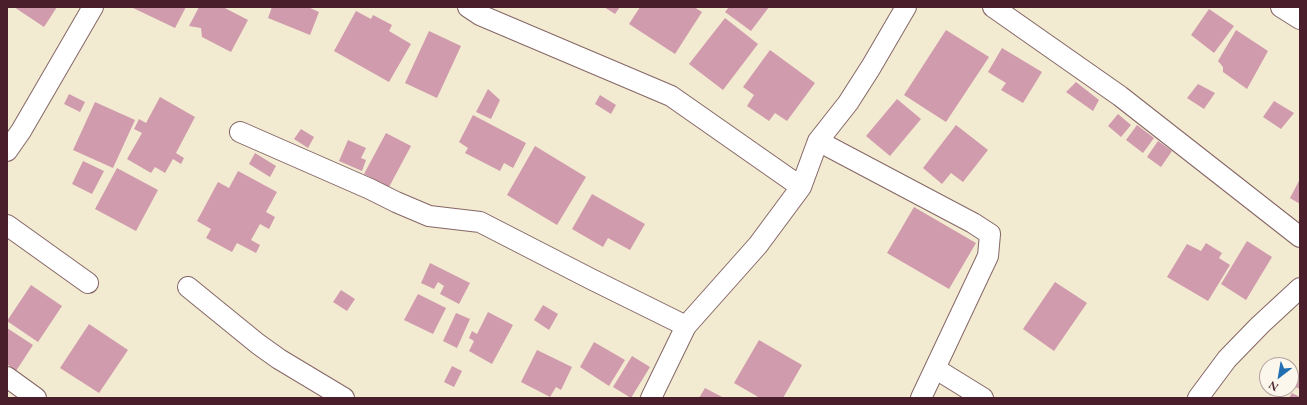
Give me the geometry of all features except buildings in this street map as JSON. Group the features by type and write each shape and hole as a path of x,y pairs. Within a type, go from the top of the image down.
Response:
{"street":[{"path":"7,151 14,127 93,7"},
{"path":"468,7 480,15 672,96 801,187"},
{"path":"651,398 686,326 758,245 801,187 818,141 848,103 871,68 906,7"},
{"path":"993,7 1120,96 1300,237"},
{"path":"1281,7 1300,19"},
{"path":"240,132 429,216 480,222 686,326"},
{"path":"818,141 973,223 990,234 988,256 921,398"},
{"path":"7,225 88,283"},
{"path":"188,287 258,344 344,398"},
{"path":"1198,398 1227,359 1260,325 1300,288"},
{"path":"936,369 983,398"},
{"path":"7,377 36,398"}]}
